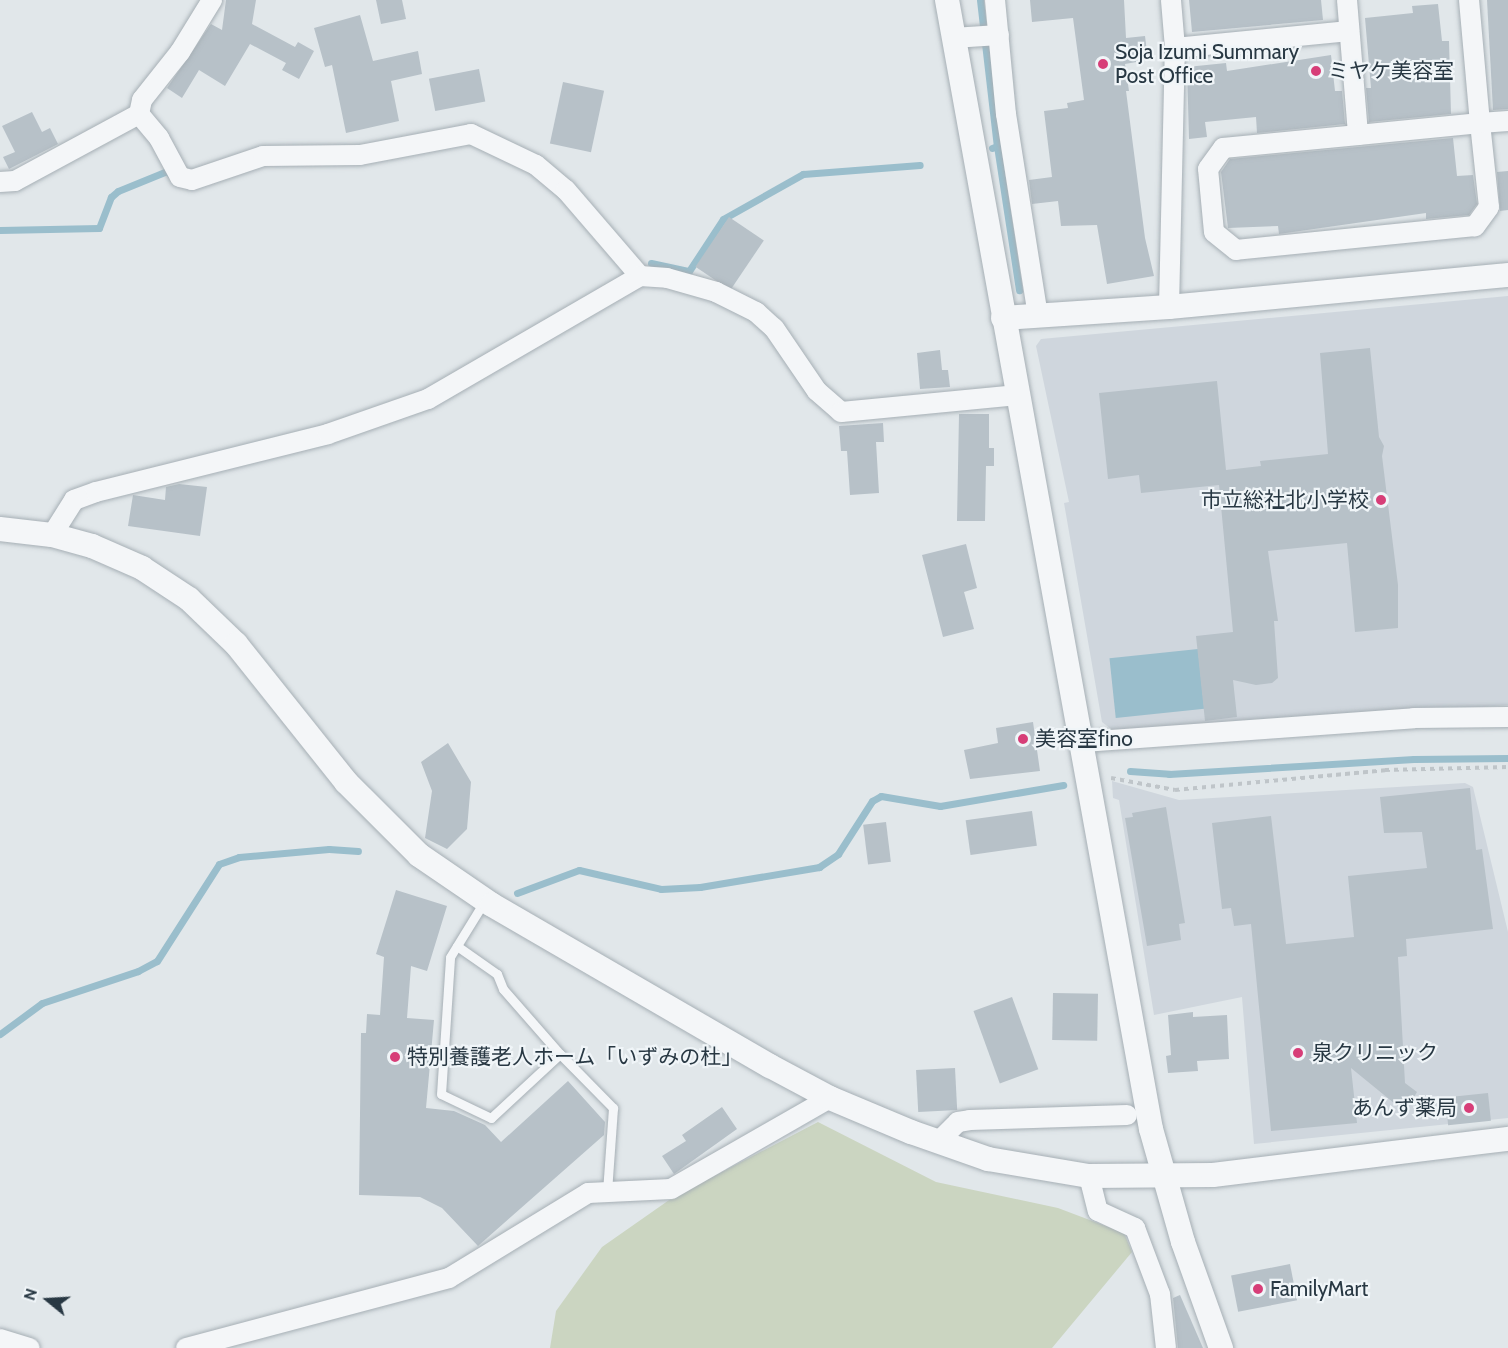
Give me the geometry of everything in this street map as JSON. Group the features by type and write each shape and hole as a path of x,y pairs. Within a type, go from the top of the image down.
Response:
{"street":[{"path":"0,182 15,181 139,114 142,100 180,52 212,0"},
{"path":"947,0 980,36 1006,114 1038,316"},
{"path":"995,0 980,36 1003,318 1162,1176 1221,1348"},
{"path":"1169,307 1175,48 1171,0"},
{"path":"1347,0 1358,135"},
{"path":"1469,0 1480,123 1490,207 1475,226 1236,250 1214,232 1209,169 1223,148 1480,123 1508,121"},
{"path":"1175,48 1349,31"},
{"path":"139,114 159,138 180,177 192,180 263,156 360,155 471,134 536,165 566,190 640,276"},
{"path":"1003,318 1169,307 1508,275"},
{"path":"52,535 74,500 96,492 328,434 428,399 640,276 667,278 716,292 756,312 774,328 817,391 841,412 1018,395"},
{"path":"0,529 52,535 92,546 142,568 189,599 236,644 346,782 390,830 419,855 485,900 830,1098 938,1142 988,1159 1089,1176 1162,1176 1213,1175 1508,1139"},
{"path":"1083,742 1414,718 1508,717"},
{"path":"186,1348 448,1278 588,1192 671,1190 830,1098"},
{"path":"938,1142 958,1122 970,1120 1127,1115"},
{"path":"1089,1176 1098,1211 1135,1228 1160,1294 1166,1348"},
{"path":"0,1340 30,1348"}],"lane":[{"path":"485,900 450,957 441,1094 491,1118 560,1054"},
{"path":"457,946 497,974 502,989 560,1054 613,1108 607,1192"}],"path":[{"path":"1090,782 1116,778 1175,790 1385,770 1508,767"}],"shaded area":[{"path":"1508,296 1508,705 1116,733 1102,722 1064,503 1069,502 1036,346 1041,339"},
{"path":"1112,781 1179,800 1465,783 1473,787 1508,932 1508,1118 1254,1144 1242,997 1154,1015 1119,800 1113,798"}],"green space":[{"path":"818,1122 936,1182 1058,1208 1124,1233 1132,1252 1052,1348 550,1348 556,1311 602,1247 672,1198"}],"water":[{"path":"1198,649 1204,709 1116,718 1109,658"}],"building":[{"path":"226,0 256,0 252,24 295,47 298,42 314,51 299,79 282,70 286,63 250,44 225,86 199,70 182,98 167,88 211,24 222,30"},
{"path":"376,0 402,0 406,19 381,24"},
{"path":"1030,0 1124,0 1126,38 1145,36 1148,60 1125,64 1129,91 1126,91 1145,238 1154,276 1107,284 1097,225 1061,226 1058,201 1032,204 1029,180 1052,177 1044,111 1068,108 1067,103 1084,100 1073,18 1032,22"},
{"path":"1189,0 1321,0 1323,20 1192,32"},
{"path":"1487,0 1508,0 1508,109 1493,110"},
{"path":"1438,4 1442,41 1449,41 1451,114 1369,122 1366,88 1371,88 1365,18 1413,13 1412,6"},
{"path":"360,15 373,61 418,51 422,74 391,81 399,121 346,133 332,65 325,67 314,28"},
{"path":"1331,55 1335,91 1342,91 1345,124 1257,133 1256,117 1205,122 1207,137 1189,139 1187,67 1226,63 1227,71"},
{"path":"479,69 485,101 435,111 429,79"},
{"path":"563,82 604,91 591,152 550,144"},
{"path":"32,112 42,132 50,128 58,144 9,169 3,157 15,152 2,126"},
{"path":"1453,138 1457,176 1473,175 1477,204 1469,215 1426,219 1426,213 1279,234 1278,226 1228,228 1221,172 1230,159"},
{"path":"1508,171 1508,210 1500,211 1497,172"},
{"path":"729,217 764,240 730,290 695,267"},
{"path":"1370,348 1379,437 1384,446 1382,456 1398,585 1398,628 1355,632 1347,543 1268,551 1278,621 1274,621 1278,678 1272,683 1256,685 1233,680 1237,717 1205,721 1196,636 1233,632 1219,485 1141,493 1139,475 1108,479 1099,393 1217,381 1226,470 1261,466 1260,461 1328,454 1320,353"},
{"path":"940,350 942,370 948,370 950,387 920,389 917,353"},
{"path":"959,414 989,414 989,448 994,448 994,466 986,466 985,521 957,521"},
{"path":"883,423 884,442 876,442 879,493 850,495 847,451 841,451 839,426"},
{"path":"179,484 207,487 200,536 128,526 133,495 165,500 166,487"},
{"path":"966,544 977,588 964,592 974,629 943,637 922,555"},
{"path":"1033,722 1040,771 970,779 964,750 998,743 996,728"},
{"path":"448,743 471,782 467,829 447,849 425,838 432,791 421,762"},
{"path":"1470,788 1476,850 1482,849 1493,929 1406,939 1407,956 1398,957 1405,1083 1417,1092 1410,1104 1400,1108 1351,1068 1357,1123 1271,1131 1251,924 1234,926 1231,908 1222,909 1212,823 1271,816 1286,944 1354,937 1348,876 1427,868 1422,832 1384,833 1380,797"},
{"path":"1166,807 1185,923 1179,924 1181,940 1147,946 1125,818 1133,817 1132,813"},
{"path":"1032,811 1037,846 971,855 966,820"},
{"path":"886,822 891,862 868,865 863,825"},
{"name":"特別養護老人ホーム「いずみの杜」","path":"396,890 447,906 427,971 411,966 407,1018 434,1020 426,1108 454,1111 485,1125 501,1142 568,1081 605,1122 604,1135 478,1246 442,1208 420,1197 359,1195 361,1033 366,1033 367,1014 380,1015 384,957 376,954"},
{"path":"1053,993 1098,994 1097,1041 1052,1040"},
{"path":"1012,997 1038,1069 1000,1083 973,1011"},
{"path":"1193,1012 1193,1017 1227,1015 1229,1059 1197,1061 1198,1071 1168,1073 1166,1056 1171,1055 1168,1015"},
{"path":"955,1068 957,1110 918,1112 916,1070"},
{"path":"1488,1093 1491,1121 1448,1125 1445,1097"},
{"path":"722,1107 737,1129 674,1174 662,1156 686,1141 682,1135"},
{"path":"1290,1264 1297,1300 1238,1312 1231,1275"},
{"path":"1180,1295 1203,1348 1178,1348 1173,1298"}],"waterway":[{"path":"980,0 997,146"},
{"path":"992,148 997,146 1019,290"},
{"path":"651,263 689,271 723,219 803,174 920,165"},
{"path":"0,230 99,228 111,197 118,191 167,171 172,176"},
{"path":"1130,771 1169,774 1414,759 1508,758"},
{"path":"517,893 579,870 661,889 700,887 819,867 838,854 872,801 881,796 940,806 1063,785"},
{"path":"0,1034 42,1003 138,971 157,961 219,864 239,857 329,849 358,851"}],"place":[{"name":"Soja Izumi Summary Post Office","path":"1103,64"},
{"name":"ミヤケ美容室","path":"1316,71"},
{"name":"市立総社北小学校","path":"1381,500"},
{"name":"美容室fino","path":"1023,739"},
{"name":"泉クリニック","path":"1298,1053"},
{"name":"特別養護老人ホーム「いずみの杜」","path":"395,1057"},
{"name":"あんず薬局","path":"1469,1108"},
{"name":"FamilyMart","path":"1258,1289"}]}
